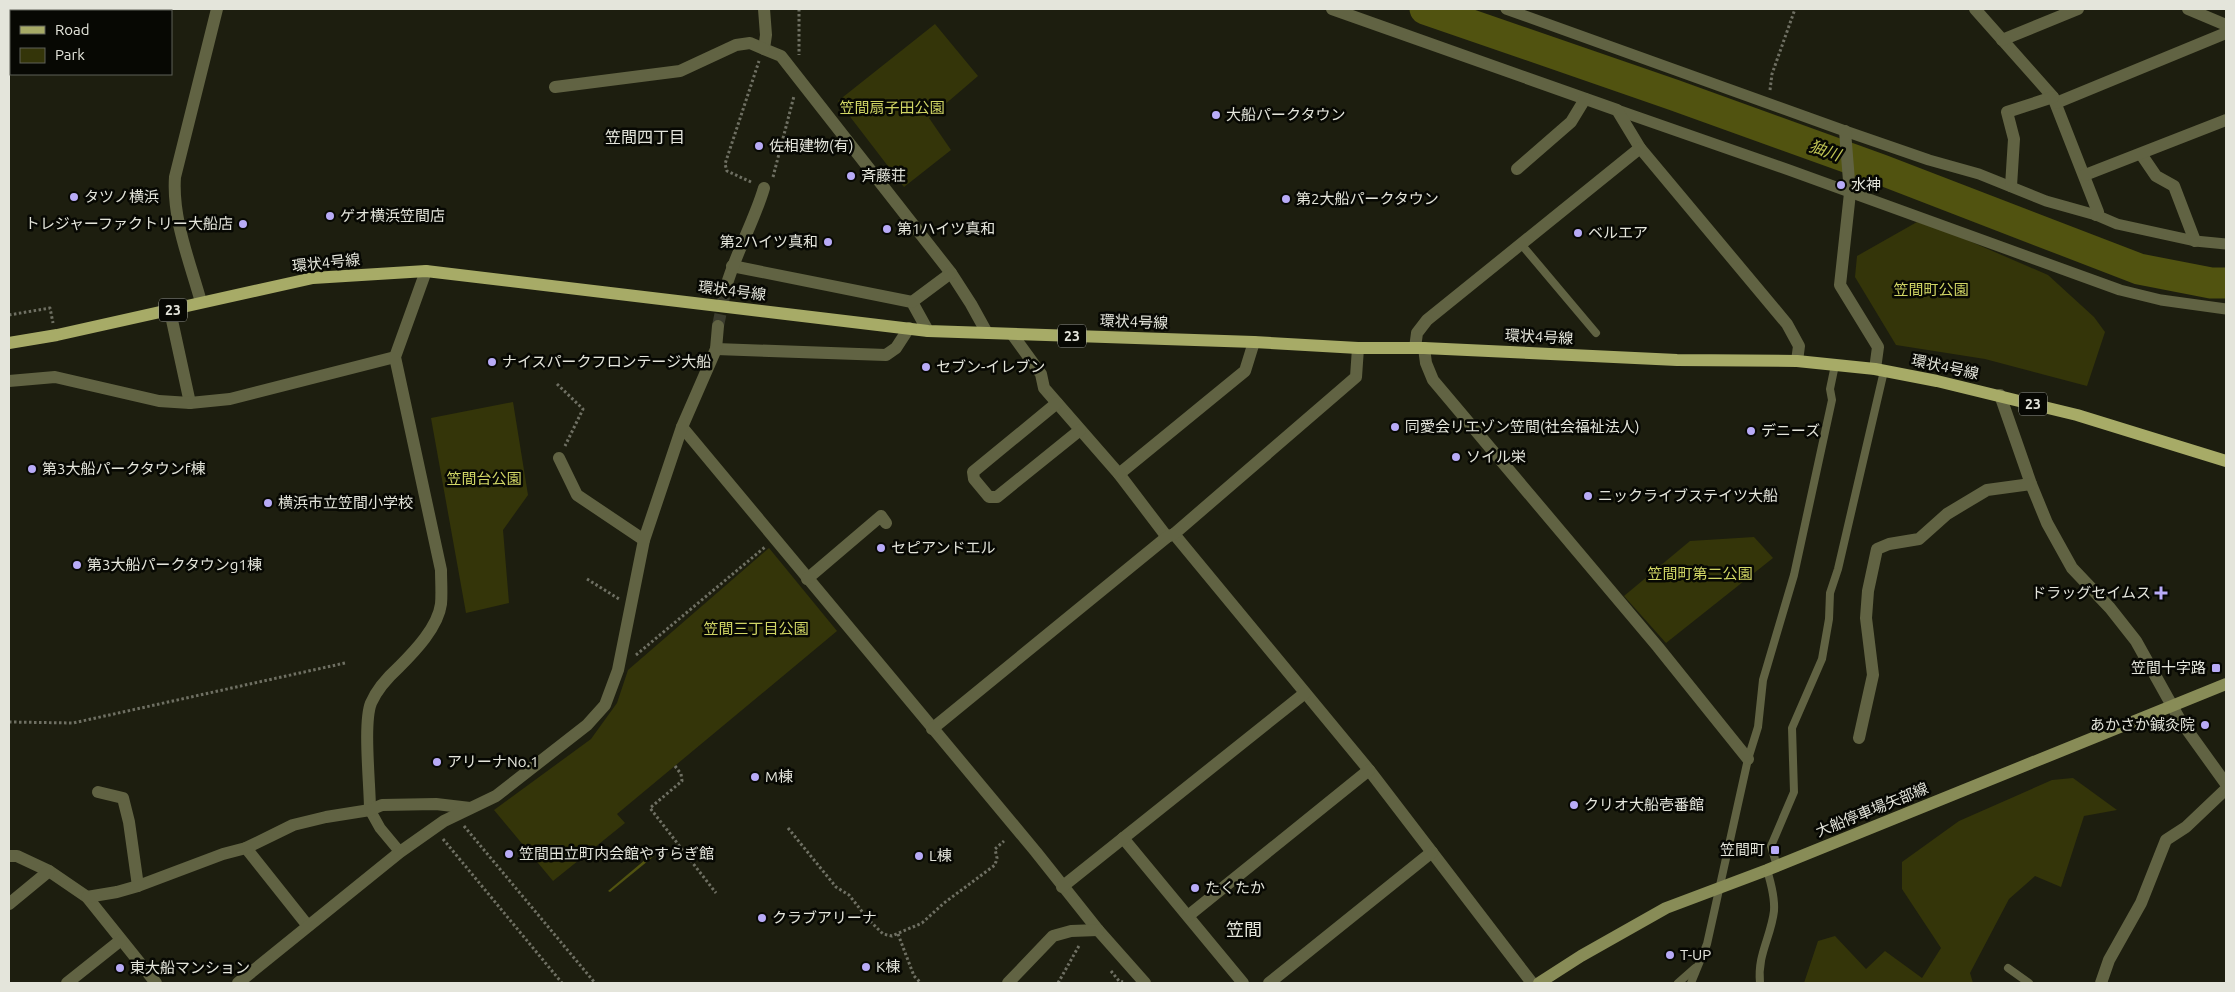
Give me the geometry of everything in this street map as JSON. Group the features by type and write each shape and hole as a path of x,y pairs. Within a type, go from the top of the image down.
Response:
{"main road":[{"name":"環状4号線","path":"9,343 170,311 201,302 313,278 426,271 909,328 928,332 1254,342 1358,348 1419,348 1677,360 1797,360 1880,370 2000,396 2078,415 2226,461"},
{"name":"大船停車場矢部線","path":"1539,983 1636,923 1666,908 1772,868 2226,684"}],"street":[{"path":"201,302 176,213 174,195 175,177 216,9"},
{"path":"764,9 766,35 764,49"},
{"path":"1332,9 1789,170 2120,290 2161,300 2226,309"},
{"path":"1506,9 1845,131 1929,160 1979,174 2046,201 2096,215 2117,224 2195,241 2226,244"},
{"path":"1975,9 2054,100 2085,176 2098,212 2096,215"},
{"path":"2002,40 2078,9"},
{"path":"2188,9 2226,25"},
{"path":"2012,186 2014,140 2007,112 2054,100 2226,32"},
{"path":"555,87 680,71 736,45 750,43 780,56 951,273 971,304 986,333"},
{"path":"1517,169 1571,122 1585,99"},
{"path":"1617,110 1640,148 1787,324 1799,346 1797,360"},
{"path":"2085,176 2226,120"},
{"path":"1845,131 1850,193 1840,285 1878,347 1880,370"},
{"path":"1640,148 1427,320 1417,333 1419,348 1433,380 1658,646 1748,759"},
{"path":"2141,154 2156,176 2174,186 2195,241"},
{"path":"726,287 742,241 758,210 764,188"},
{"path":"732,266 912,302 951,273"},
{"path":"400,852 380,828 370,810 367,730 370,704 384,682 410,655 435,622 441,606 442,570 394,357 426,271"},
{"path":"912,302 928,332"},
{"path":"170,311 190,403"},
{"path":"238,983 400,852 444,821 496,796 587,725 605,705 618,670 644,540 682,427 716,349 718,326"},
{"path":"716,349 886,355 896,348 909,328"},
{"path":"1012,334 1041,374 1044,388 1369,770 1532,983"},
{"path":"1119,474 1245,371 1254,342"},
{"path":"932,730 1171,535 1356,377 1358,348"},
{"path":"9,381 55,377 159,401 190,403 230,399 394,357"},
{"path":"2000,396 2030,484 2047,523 2072,568 2110,608 2136,641 2172,706 2226,784"},
{"path":"1057,403 973,472 974,479 989,497 997,497 1080,430"},
{"path":"682,427 776,538 807,579 932,730 1036,852 1062,887 1145,983"},
{"path":"559,458 577,495 644,540"},
{"path":"1859,738 1873,675 1866,618 1868,591 1877,549 1888,544 1919,539 1948,514 1987,490 2030,484"},
{"path":"807,579 881,516 886,523"},
{"path":"1062,887 1305,693"},
{"path":"1188,916 1369,770"},
{"path":"2101,983 2108,960 2141,903 2166,840 2186,828 2226,789"},
{"path":"98,792 123,798 129,822 138,886"},
{"path":"87,897 138,886 223,854 246,848 293,825 326,816 370,810 382,805 400,804 436,804 465,810"},
{"path":"1123,838 1243,983"},
{"path":"246,848 308,926"},
{"path":"1269,983 1432,852"},
{"path":"9,856 17,856 49,871 87,897 156,983"},
{"path":"9,904 49,871"},
{"path":"1008,983 1053,936 1071,931 1098,930"},
{"path":"67,983 121,940"}],"lane":[{"path":"1521,244 1596,333"},
{"path":"1691,983 1707,944 1748,759 1758,727 1763,680 1794,575 1813,494 1832,400 1830,389 1835,365"},
{"path":"1760,983 1758,968 1774,912 1771,846 1794,792 1792,728 1822,659 1829,619 1830,593 1838,569 1880,370"},
{"path":"1678,983 1698,966"},
{"path":"2008,968 2029,983"}],"path":[{"path":"799,58 800,9"},
{"path":"1768,103 1772,74 1795,9"},
{"path":"764,49 725,164 727,171 764,188 770,187 799,78"},
{"path":"9,314 50,308 56,335"},
{"path":"557,384 583,409 559,458"},
{"path":"618,670 776,538"},
{"path":"587,579 630,606"},
{"path":"9,722 73,723 344,663"},
{"path":"675,766 682,781 650,808 716,893"},
{"path":"465,810 464,825 466,830 595,983"},
{"path":"456,828 464,825"},
{"path":"788,828 836,887 849,895 883,934 892,936 922,923 944,903 995,865 997,858 995,849 1004,841"},
{"path":"448,832 440,836 562,983"},
{"path":"1058,983 1077,948 1085,939 1098,930"},
{"path":"898,934 914,976 921,983"},
{"path":"1111,972 1119,981 1117,983"}],"green space":[{"name":"笠間扇子田公園","path":"935,24 978,76 929,118 951,150 904,187 838,101"},
{"name":"笠間町公園","path":"1917,222 1953,234 2048,275 2094,317 2105,332 2087,386 1985,359 1896,345 1855,277 1857,256"},
{"name":"笠間台公園","path":"513,402 528,495 503,530 509,603 466,613 431,418"},
{"name":"笠間町第二公園","path":"1754,537 1773,558 1666,643 1624,596 1690,541"},
{"name":"笠間三丁目公園","path":"769,548 837,631 617,814 625,823 553,881 494,810 591,739 617,703 628,670"},
{"path":"2073,778 2117,810 2084,816 2061,887 2035,876 2009,899 1970,973 1973,983 1804,983 1818,941 1835,936 1866,969 1885,951 1922,978 1941,948 1902,889 1902,862 1959,821 2052,780"}],"shaded area":[{"path":"652,854 654,856 610,892 608,891"}],"waterway":[{"name":"㹨川","path":"1425,9 1674,95 1882,170 2139,269 2211,283 2226,283"}],"tunnel":[{"path":"718,326 726,287"}],"place":[{"name":"大船パークタウン","path":"1216,115"},
{"name":"佐相建物(有)","path":"759,146"},
{"name":"斉藤荘","path":"851,176"},
{"name":"水神","path":"1841,185"},
{"name":"タツノ横浜","path":"74,197"},
{"name":"第2大船パークタウン","path":"1286,199"},
{"name":"ゲオ横浜笠間店","path":"330,216"},
{"name":"トレジャーファクトリー大船店","path":"243,224"},
{"name":"第1ハイツ真和","path":"887,229"},
{"name":"ベルエア","path":"1578,233"},
{"name":"第2ハイツ真和","path":"828,242"},
{"name":"ナイスパークフロンテージ大船","path":"492,362"},
{"name":"セブン-イレブン","path":"926,367"},
{"name":"同愛会リエゾン笠間(社会福祉法人)","path":"1395,427"},
{"name":"デニーズ","path":"1751,431"},
{"name":"ソイル栄","path":"1456,457"},
{"name":"第3大船パークタウンf棟","path":"32,469"},
{"name":"ニックライブステイツ大船","path":"1588,496"},
{"name":"横浜市立笠間小学校","path":"268,503"},
{"name":"セピアンドエル","path":"881,548"},
{"name":"第3大船パークタウンg1棟","path":"77,565"},
{"name":"ドラッグセイムス","path":"2161,593"},
{"name":"笠間十字路","path":"2216,668"},
{"name":"あかさか鍼灸院","path":"2205,725"},
{"name":"アリーナNo.1","path":"437,762"},
{"name":"M棟","path":"755,777"},
{"name":"クリオ大船壱番館","path":"1574,805"},
{"name":"笠間町","path":"1775,850"},
{"name":"笠間田立町内会館やすらぎ館","path":"509,854"},
{"name":"L棟","path":"919,856"},
{"name":"たくたか","path":"1195,888"},
{"name":"クラブアリーナ","path":"762,918"},
{"name":"T-UP","path":"1670,955"},
{"name":"K棟","path":"866,967"},
{"name":"東大船マンション","path":"120,968"}],"district":[{"name":"笠間四丁目","path":"645,137"},
{"name":"笠間","path":"1244,930"}]}
